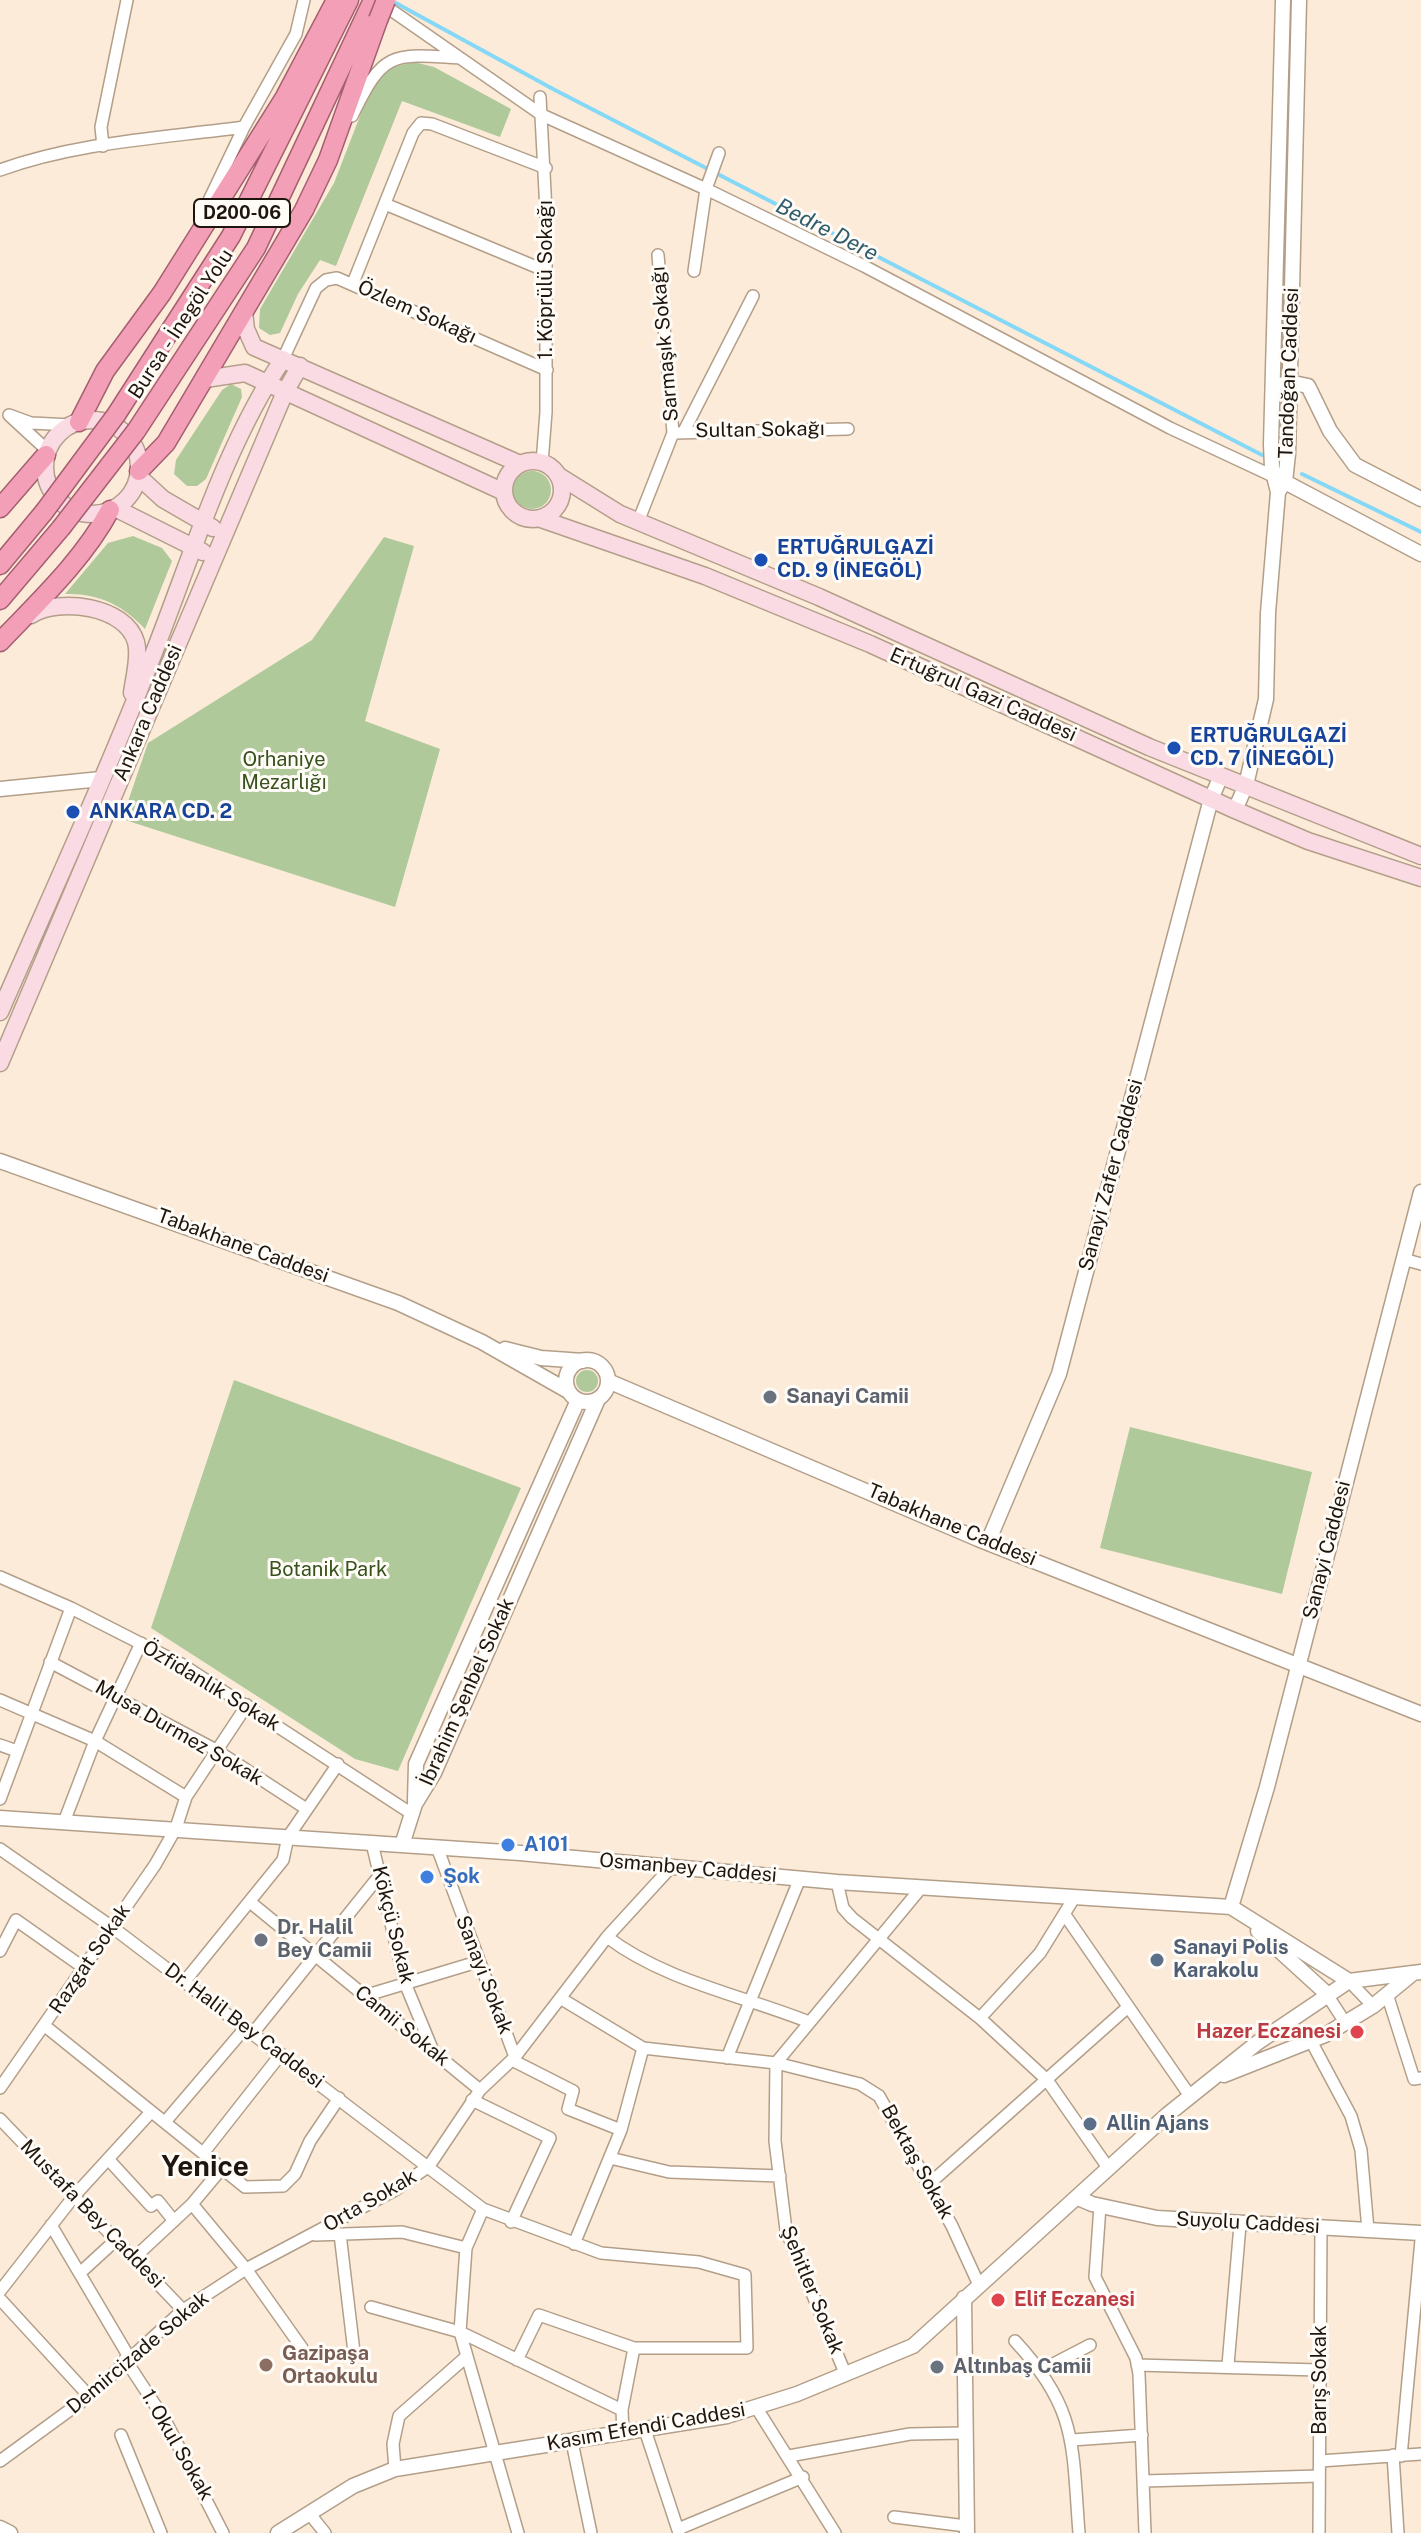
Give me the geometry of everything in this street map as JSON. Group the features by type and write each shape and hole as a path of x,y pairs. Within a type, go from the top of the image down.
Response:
{"highway":[{"path":"76,424 105,371 173,275 285,97 336,0"},
{"name":"Bursa - İnegöl Yolu","path":"0,565 116,415 182,317 231,236 349,0"},
{"path":"138,474 166,443 304,210 331,151 379,9"},
{"name":"Bursa - İnegöl Yolu","path":"0,600 136,431 256,248 379,9"},
{"path":"0,508 47,453"},
{"path":"0,642 52,588 112,509"}],"main road":[{"path":"205,379 245,373 267,382 504,492 517,514 541,519 560,502 559,476 542,463 520,464 254,347 246,329 244,312"},
{"name":"Ankara Caddesi","path":"0,1012 128,719 204,524 267,382 283,359"},
{"name":"Ankara Caddesi","path":"0,1063 285,392 300,366"},
{"path":"108,422 121,429 132,441 138,474 127,499 112,509 85,513 58,499 49,486 47,453 63,429 76,424 108,422"},
{"path":"504,492 508,476 520,464"},
{"path":"138,474 163,499 225,533"},
{"name":"Ertuğrul Gazi Caddesi","path":"559,476 584,494 638,522 833,603 1221,776 1421,856"},
{"path":"112,509 215,557"},
{"name":"Ertuğrul Gazi Caddesi","path":"541,519 705,576 870,644 1308,841 1421,878"},
{"path":"16,625 43,607 70,603 86,606 126,627 136,641 128,719"}],"street":[{"path":"103,146 101,127 127,0"},
{"path":"173,275 244,127 296,34 304,0"},
{"name":"Tandoğan Caddesi","path":"1279,483 1272,389 1283,0"},
{"name":"Tandoğan Caddesi","path":"1279,483 1289,382 1299,0"},
{"path":"379,9 460,58 542,115 708,185 1170,428 1421,554"},
{"path":"331,151 378,70 409,56 460,58"},
{"name":"1. Köprülü Sokağı","path":"540,97 546,168 547,370 542,463"},
{"path":"353,283 413,133 421,123 432,124 546,168"},
{"path":"0,170 33,158 244,127"},
{"path":"694,271 708,185 719,153"},
{"path":"385,204 546,271"},
{"name":"Sarmaşık Sokağı","path":"638,522 678,432 658,255"},
{"name":"Özlem Sokağı","path":"283,359 320,283 331,278 353,283 547,370"},
{"path":"678,432 753,296"},
{"path":"1272,389 1289,382 1308,386 1330,431 1355,465 1421,499"},
{"path":"4,412 31,423 76,424"},
{"path":"4,412 47,453"},
{"name":"Sultan Sokağı","path":"678,432 848,429"},
{"path":"1235,810 1246,785 1266,699 1268,613 1279,483"},
{"name":"Sanayi Zafer Caddesi","path":"988,1542 1059,1374 1211,799 1221,776"},
{"path":"0,789 101,779"},
{"name":"Tabakhane Caddesi","path":"0,1161 398,1303 482,1342"},
{"name":"Sanayi Caddesi","path":"1231,1907 1298,1665 1421,1192"},
{"path":"1403,1259 1421,1264"},
{"path":"482,1342 541,1358 599,1364 608,1381 598,1399 573,1396 482,1342"},
{"path":"573,1396 570,1370 586,1361"},
{"name":"Tabakhane Caddesi","path":"608,1381 988,1542 1421,1714"},
{"name":"İbrahim Şenbel Sokak","path":"413,1809 416,1764 486,1607 573,1396"},
{"name":"İbrahim Şenbel Sokak","path":"413,1809 434,1773 598,1399"},
{"name":"Özfidanlık Sokak","path":"0,1577 141,1643 413,1809"},
{"path":"486,1607 503,1615"},
{"path":"1,1793 71,1608"},
{"path":"64,1822 115,1693 141,1643"},
{"name":"Musa Durmez Sokak","path":"50,1662 115,1693 216,1750 305,1808"},
{"path":"0,1700 95,1741 186,1797"},
{"name":"Razgat Sokak","path":"0,2088 45,2026 176,1828 186,1797 247,1705"},
{"path":"0,1745 17,1751"},
{"path":"185,1981 283,1860 288,1837 338,1764"},
{"path":"402,1845 413,1809"},
{"name":"Osmanbey Caddesi","path":"0,1818 437,1847 837,1882 1231,1907 1349,1981"},
{"name":"Kökçü Sokak","path":"372,1843 405,1983 433,2051"},
{"name":"Sanayi Sokak","path":"437,1847 514,2058"},
{"name":"Dr. Halil Bey Caddesi","path":"0,1849 185,1981 483,2209 601,2253 719,2265 745,2275 747,2348 634,2348"},
{"path":"429,2166 476,2095 514,2058 607,1937 672,1866"},
{"path":"165,2122 250,2030 380,1875"},
{"path":"727,2058 800,1878"},
{"path":"837,1882 843,1908 980,2018 1047,2080 1109,2169"},
{"path":"776,2063 921,1888"},
{"path":"980,2018 1040,1953 1074,1898"},
{"name":"Camii Sokak","path":"250,1902 433,2051 476,2095 550,2138 511,2222"},
{"path":"1231,1907 1326,1993 1346,2024"},
{"path":"1065,1915 1190,2096"},
{"path":"0,1951 16,1920 84,1968"},
{"path":"607,1937 637,1959 657,1968 809,2022"},
{"path":"364,1996 477,1962"},
{"name":"Kasım Efendi Caddesi","path":"278,2533 353,2486 395,2469 727,2416 913,2346 1190,2096 1326,1993 1349,1981 1417,1973"},
{"name":"Kasım Efendi Caddesi","path":"1208,2081 1346,2024 1417,1973"},
{"path":"1349,1981 1373,2006"},
{"path":"1387,1994 1417,2079"},
{"path":"560,1998 643,2048 621,2130 574,2244"},
{"path":"929,2184 1128,2007"},
{"path":"45,2026 245,2187 283,2186 295,2174 310,2141 339,2098"},
{"path":"1311,2041 1351,2116 1361,2150 1368,2230"},
{"name":"Bektaş Sokak","path":"643,2048 776,2063 860,2084 879,2096 929,2184 979,2285"},
{"path":"204,2152 281,2054"},
{"path":"514,2058 573,2091 568,2109 621,2130"},
{"name":"Şehitler Sokak","path":"776,2063 775,2141 783,2214 790,2244 845,2373"},
{"path":"2,2284 75,2195 151,2112"},
{"name":"Mustafa Bey Caddesi","path":"0,2119 183,2310"},
{"path":"610,2158 669,2172 780,2176"},
{"path":"108,2159 151,2206 158,2201 174,2221"},
{"name":"Orta Sokak","path":"311,2236 395,2190 429,2166"},
{"path":"134,2258 192,2204 223,2167"},
{"name":"Suyolu Caddesi","path":"1078,2198 1157,2218 1421,2233"},
{"path":"192,2204 246,2269 302,2348"},
{"path":"1100,2206 1095,2277 1137,2365 1145,2533"},
{"path":"483,2209 466,2248 460,2332 518,2533"},
{"name":"1. Okul Sokak","path":"51,2225 165,2420 223,2533"},
{"path":"1228,2365 1240,2225"},
{"name":"Barış Sokak","path":"1319,2533 1321,2228"},
{"name":"Demircizade Sokak","path":"0,2461 89,2396 183,2310 246,2269 311,2236 402,2232 466,2248"},
{"path":"340,2234 354,2352"},
{"path":"81,2272 117,2239"},
{"path":"1398,2533 1397,2455 1421,2240"},
{"path":"894,2517 966,2529 964,2298"},
{"path":"0,2299 89,2396"},
{"path":"371,2307 460,2332 622,2410"},
{"path":"517,2360 539,2315 634,2348 622,2410 623,2434"},
{"path":"1015,2341 1042,2370 1066,2415 1072,2440 1079,2533"},
{"path":"1042,2370 1090,2345"},
{"path":"395,2469 393,2444 399,2416 466,2357"},
{"path":"1137,2365 1228,2365 1319,2370"},
{"path":"756,2407 803,2477 835,2533"},
{"path":"645,2430 678,2531 803,2477"},
{"path":"789,2456 910,2434 965,2433"},
{"path":"121,2435 161,2533"},
{"path":"1072,2440 1142,2435"},
{"path":"572,2442 591,2533"},
{"path":"1320,2461 1421,2454"},
{"path":"1144,2481 1319,2476"},
{"path":"309,2513 325,2533"},
{"path":"0,2528 10,2533"}],"green space":[{"path":"1287,41 1292,41 1287,208 1283,207"},
{"path":"414,62 434,67 511,109 500,137 402,101 336,266 320,260 298,294 280,333 270,335 259,328 260,309 334,183 374,80 394,67"},
{"path":"1283,235 1287,235 1284,374 1279,374"},
{"path":"231,384 241,389 242,397 206,479 197,486 187,486 174,474 176,460 222,390"},
{"path":"532,471 545,477 551,490 545,503 532,509 519,503 513,490 519,477"},
{"path":"133,536 162,548 172,561 145,629 128,613 109,602 65,594 108,543"},
{"name":"Orhaniye Mezarlığı","path":"384,537 414,546 365,721 440,749 395,907 122,819 148,743 312,640"},
{"path":"587,1370 595,1373 598,1381 595,1389 587,1392 579,1389 576,1381 579,1373"},
{"name":"Botanik Park","path":"234,1380 521,1488 398,1771 355,1759 151,1628"},
{"path":"1130,1427 1312,1472 1282,1594 1100,1548"}],"waterway":[{"name":"Bedre Dere","path":"394,2 553,89 1262,455"},
{"name":"Bedre Dere","path":"1302,474 1421,532"}],"place":[{"name":"ERTUĞRULGAZİ CD. 9 (İNEGÖL)","path":"761,560"},
{"name":"ERTUĞRULGAZİ CD. 7 (İNEGÖL)","path":"1174,748"},
{"name":"ANKARA CD. 2","path":"73,812"},
{"name":"Sanayi Camii","path":"770,1397"},
{"name":"A101","path":"508,1845"},
{"name":"Şok","path":"427,1877"},
{"name":"Dr. Halil Bey Camii","path":"261,1940"},
{"name":"Sanayi Polis Karakolu","path":"1157,1960"},
{"name":"Hazer Eczanesi","path":"1357,2032"},
{"name":"Allin Ajans","path":"1090,2124"},
{"name":"Elif Eczanesi","path":"998,2300"},
{"name":"Gazipaşa Ortaokulu","path":"266,2365"},
{"name":"Altınbaş Camii","path":"937,2367"}],"district":[{"name":"Yenice","path":"205,2167"}]}
